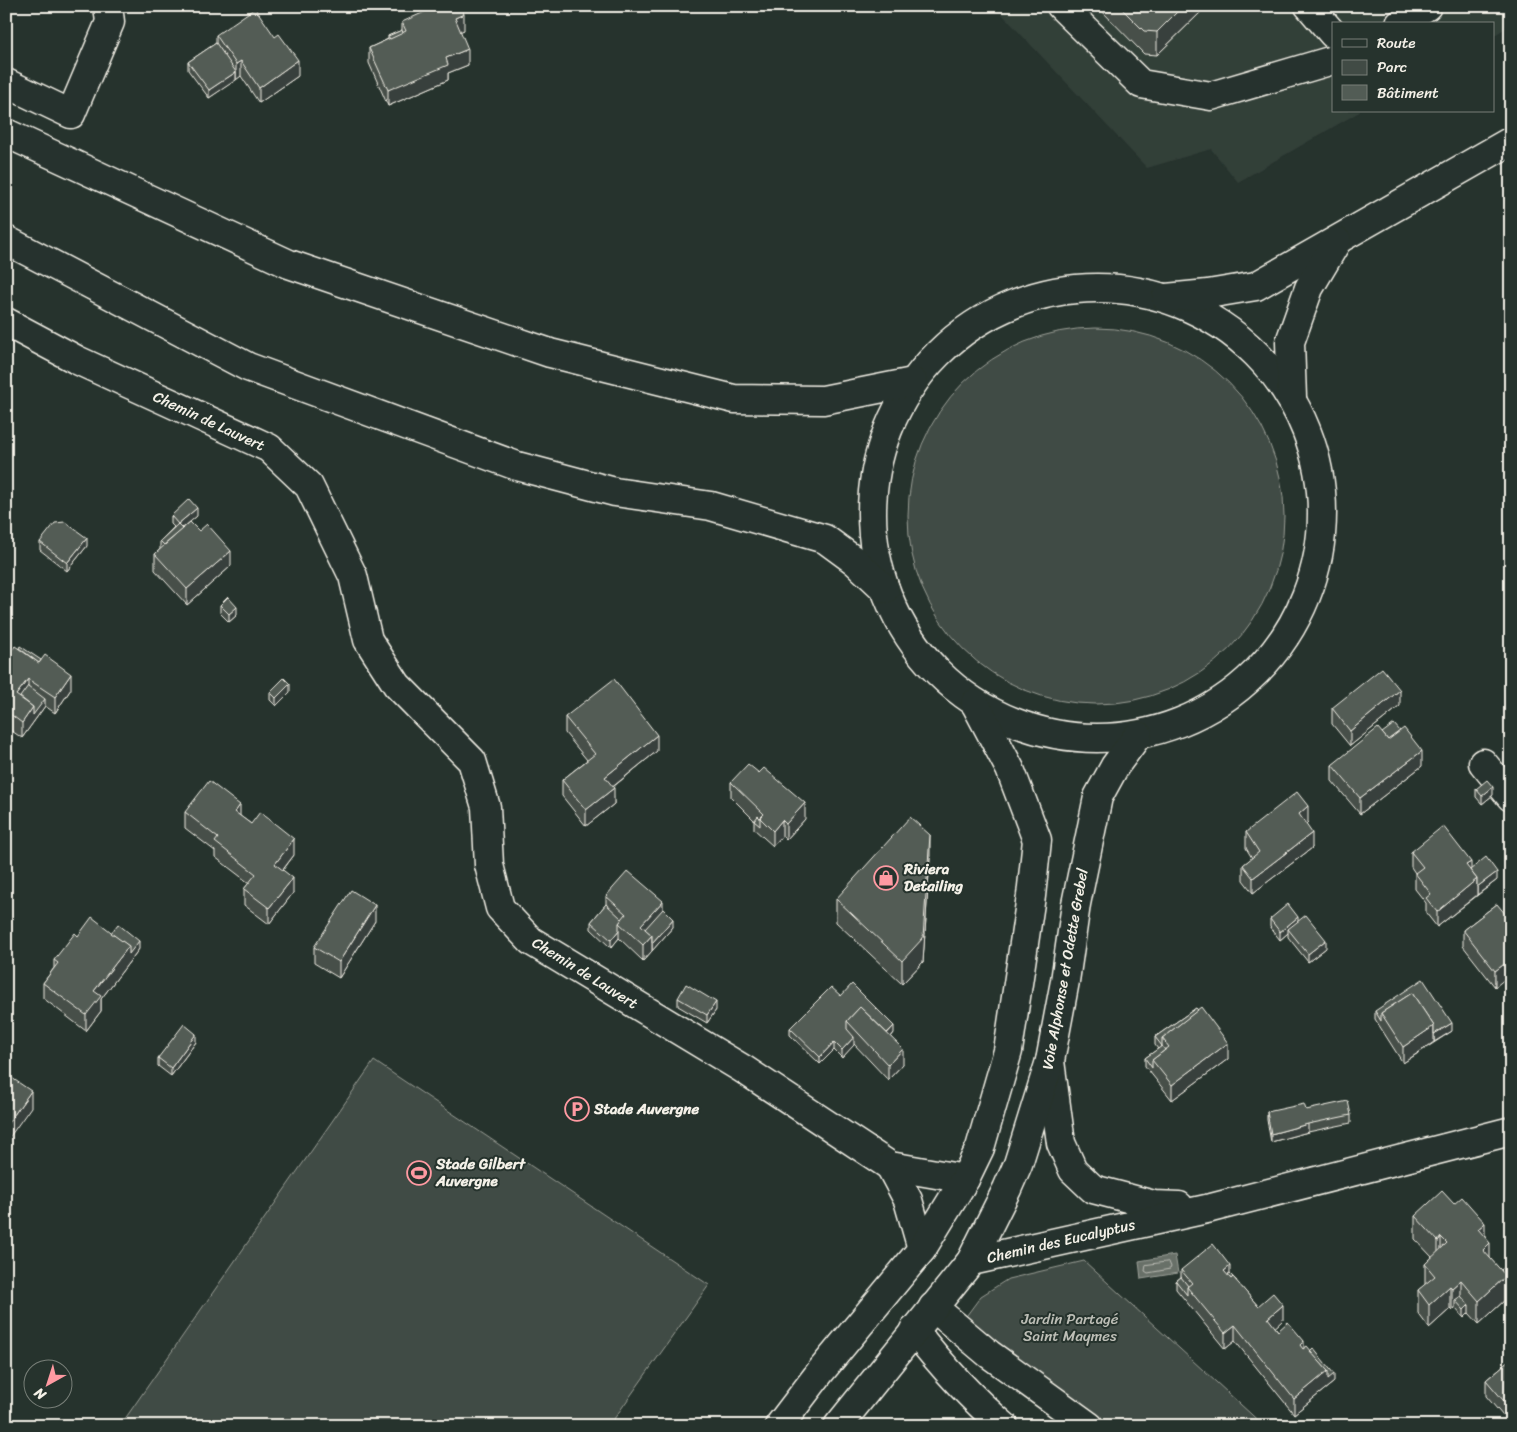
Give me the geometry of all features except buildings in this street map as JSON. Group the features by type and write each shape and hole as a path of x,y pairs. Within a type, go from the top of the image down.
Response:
{"main road":[{"path":"6,83 71,114 110,22 108,6"},
{"path":"1062,6 1141,84 1211,96 1332,60"},
{"path":"1309,6 1332,33"},
{"path":"1403,22 1427,6"},
{"path":"6,134 289,264 550,353 734,399 823,400 913,382"},
{"path":"1166,298 1208,294 1256,286 1511,141"},
{"path":"6,240 248,367 516,466 615,492 711,506 825,539 855,561 885,589"},
{"path":"1292,398 1290,342 1309,288 1338,240"},
{"path":"1072,288 1119,288 1166,298 1215,321 1258,355 1292,398 1313,447 1323,499 1320,552 1310,590 1294,626 1271,658 1244,686 1212,708 1176,725 1138,735 1096,739 1054,735 1013,722 975,703 946,680 921,654 900,623 885,589 874,547 871,504 877,460 891,420 913,382 944,346 982,318 1026,298 1072,288"},
{"name":"Chemin de Lauvert","path":"6,322 77,360 268,448 309,486 353,576 368,640 397,685 472,761 486,807 489,865 500,908 531,942 744,1069 890,1166 965,1179"},
{"path":"779,1426 922,1249 965,1179 980,1148 1008,1051 1031,896 1037,840 1010,768 975,703"},
{"name":"Voie Alphonse et Odette Grebel","path":"971,1261 1018,1164 1050,1061 1065,981 1076,904 1098,797 1116,766 1138,735"},
{"path":"1483,763 1511,797"},
{"name":"Chemin des Eucalyptus","path":"1050,1061 1061,1143 1072,1170 1093,1189 1154,1205 1211,1208"},
{"name":"Chemin des Eucalyptus","path":"838,1426 971,1261 1211,1208 1511,1131"},
{"name":"Chemin de Lauvert","path":"890,1166 908,1200 922,1249"},
{"path":"933,1308 989,1354 1089,1426"},
{"path":"914,1330 929,1349 988,1412 1004,1426"}],"shaded area":[{"path":"1005,6 1511,6 1511,25 1494,35 1494,22 1332,22 1332,112 1359,112 1238,182 1211,149 1147,168 999,11"}],"green space":[{"path":"1096,328 1133,332 1168,342 1200,360 1229,383 1252,412 1270,444 1280,479 1284,516 1280,553 1270,588 1252,620 1229,649 1200,672 1168,690 1133,700 1096,704 1059,700 1024,690 992,672 963,649 940,620 922,588 912,553 908,516 912,479 922,444 940,412 963,383 992,360 1024,342 1059,332"},
{"name":"Stade Gilbert Auvergne","path":"374,1061 709,1285 609,1426 120,1426"},
{"name":"Jardin Partagé Saint Maymes","path":"1084,1261 1264,1426 1105,1426 1079,1409 964,1319 981,1296 1008,1279"}],"water":[{"path":"1175,1255 1178,1273 1141,1279 1139,1261"}],"place":[{"name":"Riviera Detailing","path":"886,878"},
{"name":"Stade Auvergne","path":"577,1109"},
{"name":"Stade Gilbert Auvergne","path":"419,1173"}]}
